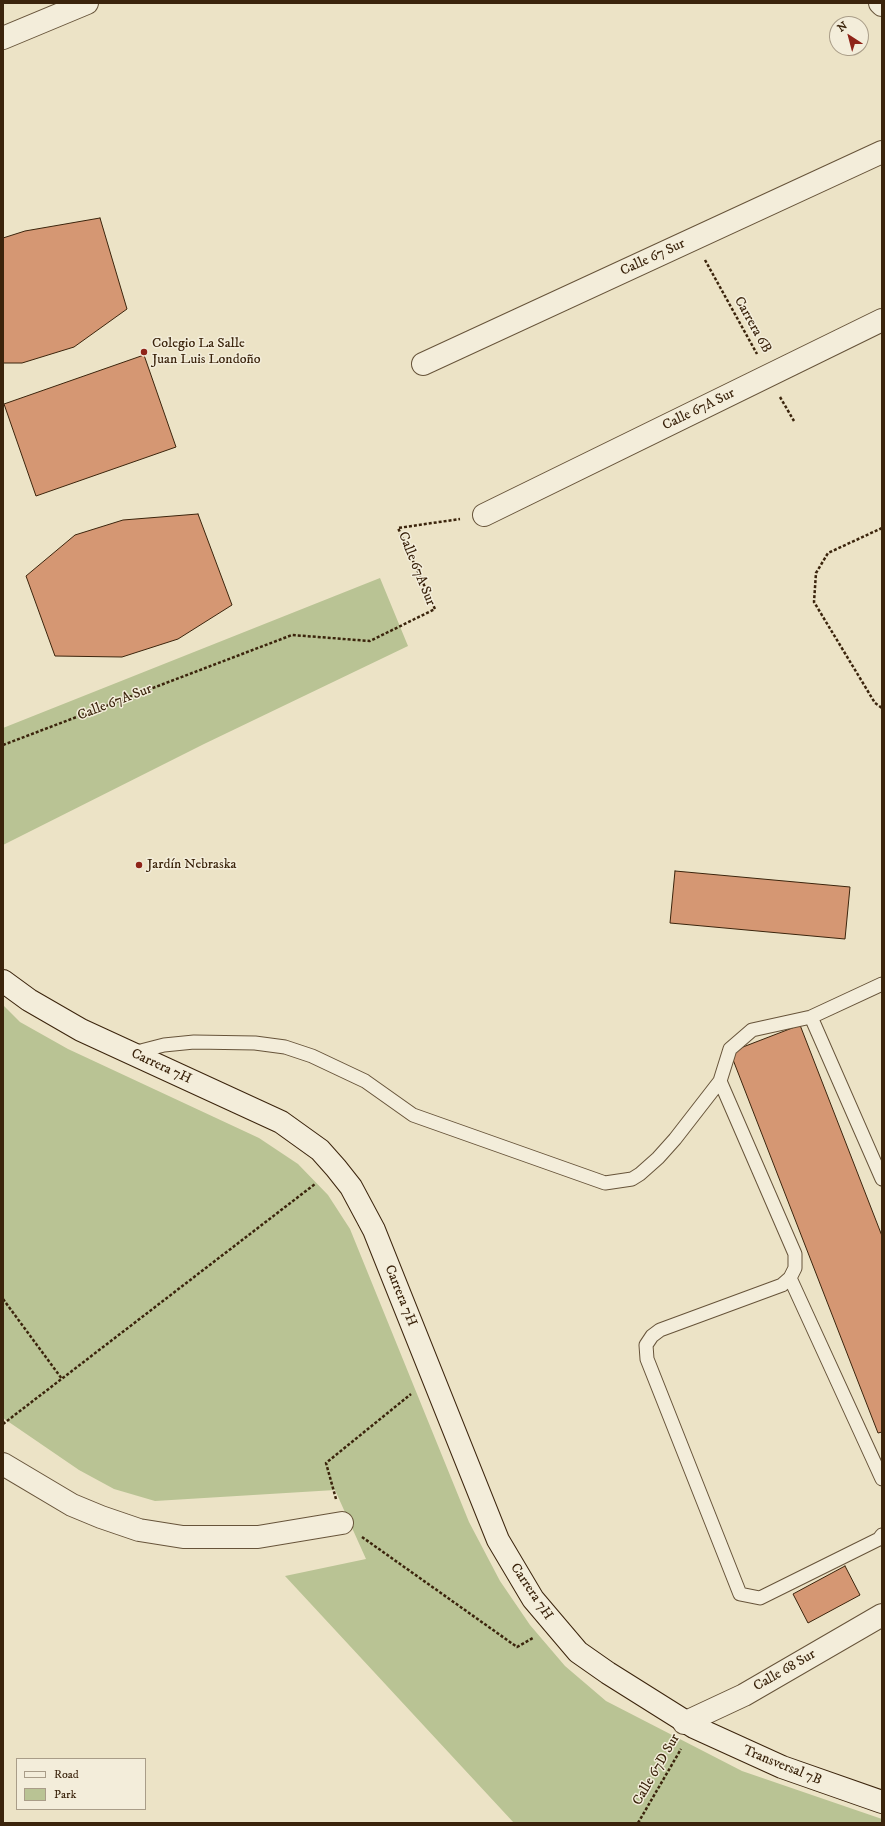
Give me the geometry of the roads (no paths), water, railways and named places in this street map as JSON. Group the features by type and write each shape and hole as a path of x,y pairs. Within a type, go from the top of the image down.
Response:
{"street":[{"path":"3,38 86,3"},
{"name":"Calle 67 Sur","path":"423,364 882,152"},
{"name":"Calle 67A Sur","path":"484,515 882,320"},
{"name":"Carrera 7H","path":"3,981 29,1000 60,1019 281,1122 320,1150 351,1187 364,1208 498,1540 533,1599 578,1652 689,1725"},
{"path":"3,1464 72,1505 139,1530 183,1538 258,1537 342,1523"},
{"name":"Calle 68 Sur","path":"689,1725 882,1615"},
{"name":"Transversal 7B","path":"689,1725 782,1767 882,1802"}],"lane":[{"path":"133,1053 164,1045 194,1042 224,1042 285,1048 319,1059 365,1081 412,1115 605,1183 632,1179 650,1166 675,1139 720,1081 730,1049 742,1037 752,1030 811,1017 882,984"},
{"path":"811,1017 882,1179"},
{"path":"720,1081 795,1254 795,1268 790,1278 782,1285 660,1330 652,1336 646,1345 647,1359 740,1594 760,1598 879,1539 882,1535"},
{"path":"790,1278 878,1462 882,1479"}],"place":[{"name":"Colegio La Salle Juan Luis Londoño","path":"144,352"},
{"name":"Jardín Nebraska","path":"139,865"}]}
